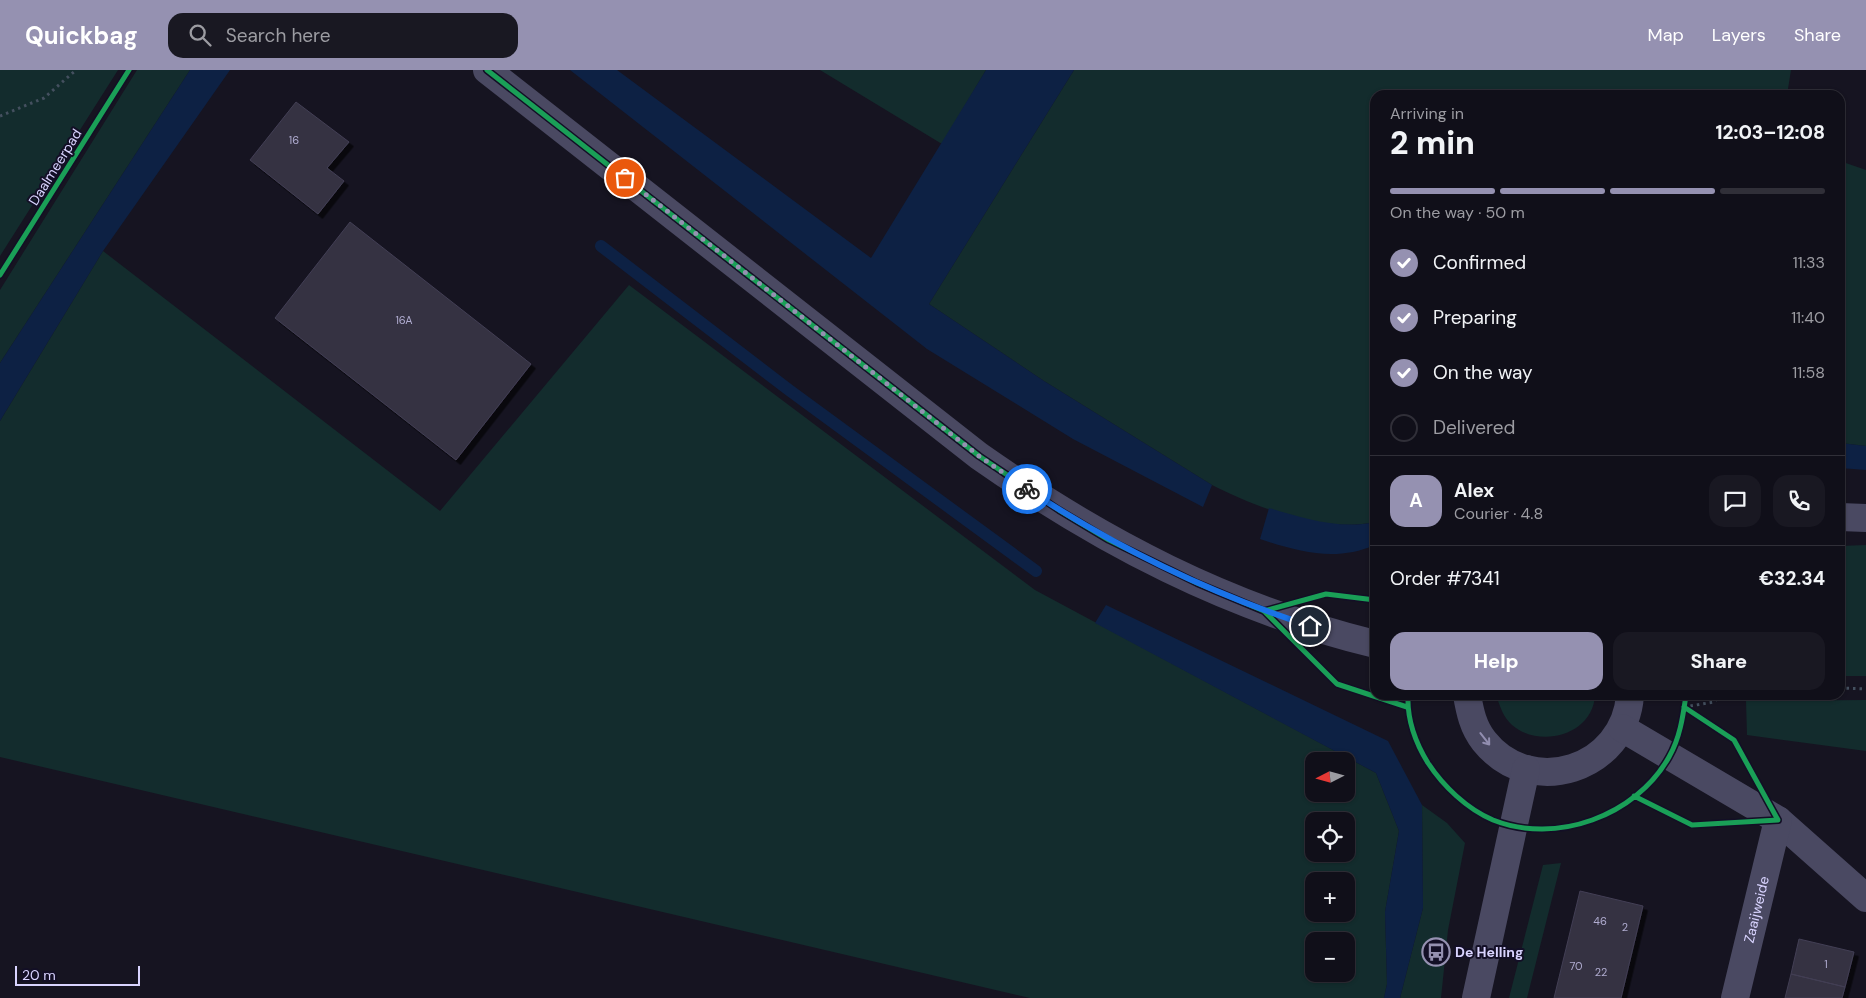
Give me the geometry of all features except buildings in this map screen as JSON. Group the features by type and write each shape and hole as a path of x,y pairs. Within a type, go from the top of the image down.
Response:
{"street":[{"path":"487,70 979,456 1058,510 1116,544 1247,604 1341,636 1370,643"},
{"path":"1845,517 1866,518"},
{"path":"1468,700 1471,719 1484,741 1503,758 1526,769 1544,772 1563,771 1581,766 1598,756 1612,744 1622,728 1630,706 1630,700"},
{"path":"1622,728 1778,820 1866,898"},
{"path":"1476,998 1526,769"},
{"name":"Zaaijweide","path":"1735,998 1778,820"}],"path":[{"path":"0,116 44,98 76,70"},
{"path":"1845,688 1866,689"},
{"path":"1684,704 1714,702 1716,700"},
{"path":"1684,704 1693,713"},
{"path":"1669,757 1683,719 1684,704"}],"green space":[{"path":"0,70 118,70 0,256"},
{"path":"137,70 190,70 0,363 0,290"},
{"path":"820,70 986,70 942,144"},
{"path":"1074,70 1791,70 1788,90 1370,90 1370,523 1355,525 1313,521 1270,510 1230,494 1212,485 1044,381 929,304"},
{"path":"1845,163 1866,170 1866,446 1845,444"},
{"path":"103,251 440,511 629,285 1035,590 1337,752 1305,752 1305,802 1355,802 1355,762 1376,773 1399,831 1385,912 1387,984 1384,998 1030,998 0,757 0,421"},
{"path":"1866,545 1866,676 1845,676 1845,546"},
{"path":"1498,700 1594,700 1592,709 1585,720 1563,734 1550,737 1536,736 1512,725"},
{"path":"1866,700 1866,751 1747,735 1746,701"},
{"path":"1422,805 1447,823 1465,843 1448,930 1441,998 1400,998 1423,908"},
{"path":"1561,863 1527,998 1509,998 1543,865"}],"water":[{"path":"190,70 230,70 103,251 0,421 0,363"},
{"path":"570,70 617,70 871,258 986,70 1074,70 929,304 1044,381 1212,485 1203,507 1073,439 927,349"},
{"path":"1845,444 1866,446 1866,470 1845,468"},
{"path":"1269,508 1321,522 1348,525 1370,523 1370,547 1346,553 1332,554 1303,551 1260,539"},
{"path":"1106,605 1388,741 1422,805 1423,908 1400,998 1384,998 1387,984 1385,912 1399,831 1376,773 1355,762 1355,752 1337,752 1095,623"}],"waterway":[{"path":"601,246 789,390 1036,571"}],"cycle path":[{"name":"Daalmeerpad","path":"0,275 129,70"},
{"path":"487,70 979,456 1059,510 1109,540 1197,583 1264,611 1337,684 1370,695"},
{"path":"1264,611 1326,594 1370,599"},
{"path":"1386,700 1407,707"},
{"path":"1408,700 1410,722 1419,747 1428,763 1456,796 1474,810 1493,820 1517,827 1542,829 1568,827 1592,820 1615,809 1636,795 1655,778 1673,750 1685,700"},
{"path":"1634,796 1692,825 1778,820 1734,740 1684,707"}],"way so far":[{"path":"625,178 979,456 1027,489"}],"place":[{"name":"De Helling","path":"1436,952"}],"route":[{"path":"1027,489 1108,540 1197,583 1264,611 1310,626"}]}
